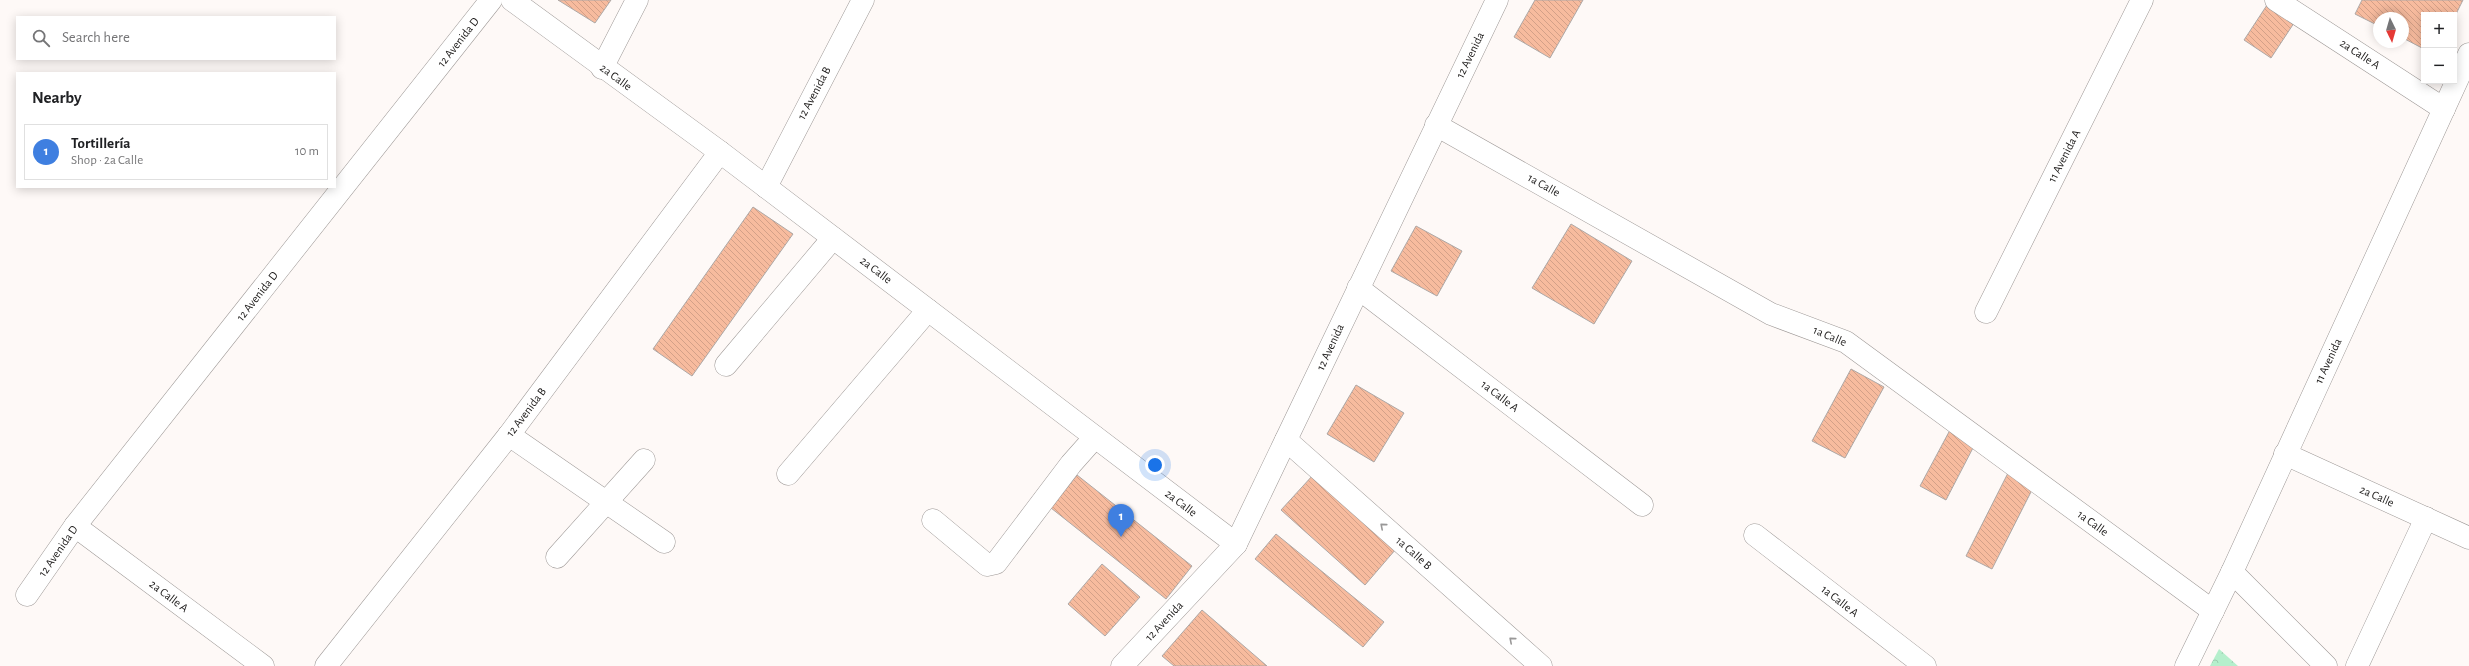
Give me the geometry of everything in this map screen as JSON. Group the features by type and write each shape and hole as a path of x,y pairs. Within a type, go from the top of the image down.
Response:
{"street":[{"name":"12 Avenida D","path":"27,595 75,526 491,0"},
{"name":"2a Calle","path":"512,0 602,68 720,152 1236,544"},
{"path":"602,68 637,0"},
{"name":"12 Avenida B","path":"766,187 864,0"},
{"name":"12 Avenida","path":"1122,666 1236,544 1436,124 1497,0"},
{"name":"11 Avenida A","path":"1986,312 2142,0"},
{"name":"2a Calle A","path":"2276,0 2444,109"},
{"name":"11 Avenida","path":"2186,666 2232,572 2444,109 2463,83 2469,54"},
{"name":"1a Calle","path":"1436,124 1771,314 1846,342 2213,611"},
{"name":"12 Avenida B","path":"326,666 509,435 720,152"},
{"path":"726,365 834,238"},
{"name":"1a Calle A","path":"1358,288 1642,505"},
{"path":"788,474 928,310"},
{"path":"509,435 664,542"},
{"path":"933,520 987,565 996,562 1071,464 1095,437"},
{"name":"1a Calle B","path":"1286,440 1541,666"},
{"name":"2a Calle","path":"2286,454 2469,538"},
{"path":"557,557 605,501 644,460"},
{"path":"2357,666 2426,518"},
{"name":"2a Calle A","path":"75,526 264,666"},
{"name":"1a Calle A","path":"1755,535 1925,666"},
{"path":"2232,572 2326,666"}],"green space":[{"path":"2219,649 2238,666 2210,666"}],"building":[{"path":"558,0 611,0 595,23"},
{"path":"1535,0 1583,0 1550,58 1514,37"},
{"path":"2362,0 2463,0 2457,12 2421,12 2421,47 2409,41 2409,12 2373,12 2373,23 2355,14"},
{"path":"2269,2 2296,20 2271,58 2244,40"},
{"path":"753,207 793,234 692,376 653,349"},
{"path":"1571,224 1632,261 1594,324 1532,288"},
{"path":"1416,226 1462,251 1437,296 1391,271"},
{"path":"1851,369 1884,387 1845,458 1812,441"},
{"path":"1356,385 1404,413 1374,462 1327,434"},
{"path":"1950,430 1975,444 1946,500 1920,486"},
{"path":"2008,473 2034,486 1992,569 1966,556"},
{"path":"1077,475 1192,566 1166,599 1051,508"},
{"path":"1313,475 1396,549 1365,585 1281,510"},
{"path":"1276,534 1384,622 1363,647 1255,559"},
{"path":"1102,564 1140,597 1105,636 1068,604"},
{"path":"1202,610 1267,666 1174,666 1162,656"}],"place":[{"name":"Tortillería","path":"1121,537"}]}
